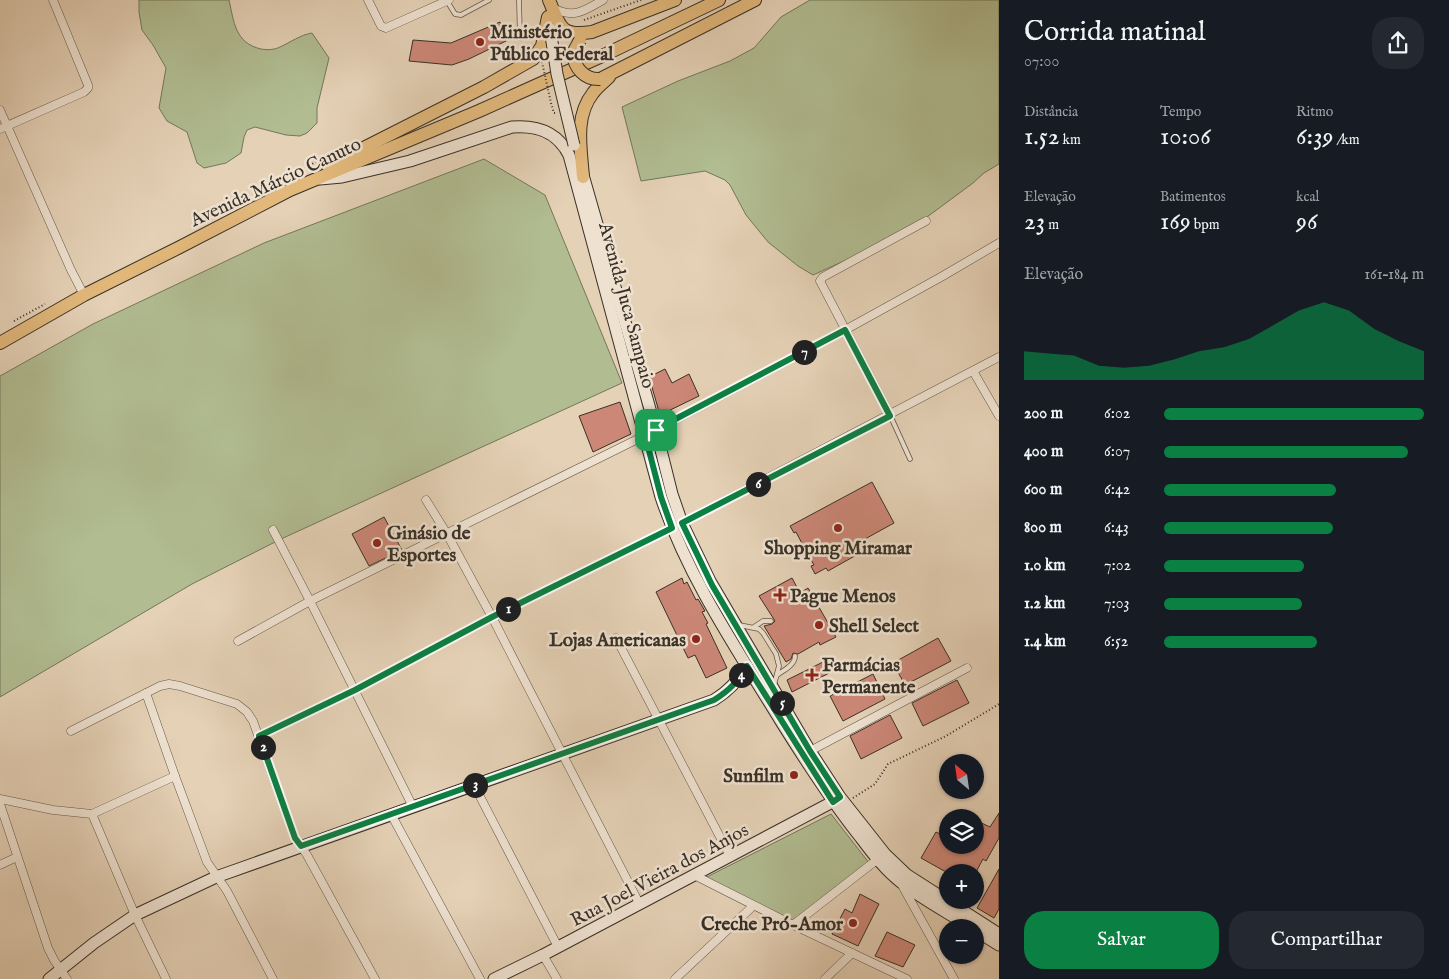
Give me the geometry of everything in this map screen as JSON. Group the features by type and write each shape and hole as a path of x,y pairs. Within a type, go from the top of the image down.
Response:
{"main road":[{"path":"549,11 566,31 579,34 592,32 675,0"},
{"name":"Avenida Márcio Canuto","path":"0,343 84,295 180,248 290,190 479,111 602,56 719,0"},
{"path":"592,32 580,40 573,53 578,67 586,77 593,79 606,76 755,0"},
{"path":"290,190 339,159 484,87 533,59 542,46 549,11"},
{"name":"Avenida Juca Sampaio","path":"549,11 557,74 574,145 656,430 672,494 677,526 703,591 747,666 878,859 901,882 958,919"},
{"path":"583,177 580,125 583,111 593,92 606,76"},
{"name":"Avenida Juca Sampaio","path":"311,180 342,177 410,161 512,127 537,127 552,135 565,146 661,497 840,801 884,854 907,875 999,934"},
{"path":"49,979 60,969 135,916 216,877 714,700 727,692 737,682 747,666"},
{"name":"Rua Joel Vieira dos Anjos","path":"494,979 840,801"},
{"path":"984,936 999,945"}],"street":[{"path":"3,128 84,92 88,88 52,0"},
{"path":"368,0 383,27 386,28 448,0"},
{"path":"549,11 570,14 584,10 603,0"},
{"path":"0,110 3,128 84,295"},
{"path":"890,416 820,281 823,277 926,221"},
{"path":"238,641 310,601 656,430 845,330 941,277 999,242"},
{"path":"259,736 355,690 492,617 677,526 974,372 999,357"},
{"path":"974,372 999,416"},
{"path":"426,500 447,534 492,617 639,903"},
{"path":"273,530 413,807"},
{"path":"616,638 730,856"},
{"path":"810,751 967,668"},
{"path":"71,731 146,692 169,684 237,704 247,712 259,736 295,838 375,979"},
{"path":"146,692 207,862 227,891 273,979"},
{"path":"0,799 53,810 92,814 175,776"},
{"path":"474,785 558,947"},
{"path":"0,804 48,948 67,979"},
{"path":"92,814 135,916 166,979"},
{"path":"391,814 480,979"},
{"path":"0,865 17,857"},
{"path":"793,925 878,859"},
{"path":"694,875 753,906 908,979"},
{"name":"Avenida Juca Sampaio","path":"901,882 954,979"},
{"path":"675,979 753,906"},
{"path":"825,979 852,954"},
{"path":"543,955 557,979"}],"lane":[{"path":"448,0 455,14 461,15 489,0"},
{"path":"519,0 520,38"},
{"path":"890,416 910,458"},
{"path":"754,627 763,620 771,621"},
{"path":"736,625 754,627 763,633 776,654 779,666 773,687"},
{"path":"777,675 788,668 795,660 795,656"}],"path":[{"path":"542,62 554,113"},
{"path":"296,175 324,155"},
{"path":"7,326 52,300"},
{"path":"840,801 856,795 875,784 888,764 946,736 999,704"}],"green space":[{"path":"139,0 229,0 234,24 241,37 252,46 261,49 270,50 278,48 312,33 329,58 317,108 317,123 307,133 300,136 286,135 255,127 247,130 241,153 226,163 204,168 197,163 187,132 167,121 159,108 166,68 142,30"},
{"path":"810,0 999,0 999,164 984,173 904,234 813,275 798,266 768,242 746,215 730,185 725,180 705,171 641,181 622,107 678,81 730,61 754,48 781,17"},
{"path":"484,159 545,195 622,383 281,539 192,584 0,697 0,376 93,324 264,243"},
{"path":"831,814 873,868 789,923 699,881"}],"building":[{"name":"Ministério Público Federal","path":"500,22 508,40 469,59 452,65 409,61 413,40 451,43"},
{"path":"665,369 672,383 689,374 699,396 660,415 649,377"},
{"path":"620,402 631,434 593,452 579,416"},
{"name":"Shopping Miramar","path":"872,482 894,523 865,539 869,548 828,571 826,568 815,574 811,566 814,565 796,532 794,533 790,526"},
{"name":"Ginásio de Esportes","path":"384,517 402,550 369,566 352,534"},
{"name":"Lojas Americanas","path":"682,578 684,584 687,582 696,600 698,599 705,611 702,612 708,623 706,624 727,668 706,678 695,655 688,658 656,592"},
{"path":"792,578 800,593 808,588 836,637 820,645 819,642 798,654 793,653 791,659 786,662 764,626 775,621 759,596"},
{"path":"938,638 951,661 905,685 893,663"},
{"name":"Farmácias Permanente","path":"831,658 837,669 792,692 787,680"},
{"path":"873,674 885,699 843,721 830,696"},
{"path":"957,680 969,703 923,726 912,703"},
{"path":"890,715 902,738 861,759 850,736"},
{"path":"999,813 999,838 986,861 983,859 980,864 939,864 939,868 921,858 936,832 939,834 939,854 984,854 984,824 990,827"},
{"path":"999,869 999,909 994,918 979,909 984,909 984,896"},
{"name":"Creche Pró-Amor","path":"860,894 879,904 858,946 832,934 845,909 852,913"},
{"path":"887,932 915,945 903,967 875,956"}],"place":[{"name":"Ministério Público Federal","path":"480,42"},
{"name":"Shopping Miramar","path":"838,528"},
{"name":"Ginásio de Esportes","path":"377,543"},
{"name":"Pague Menos","path":"780,595"},
{"name":"Shell Select","path":"819,625"},
{"name":"Lojas Americanas","path":"696,639"},
{"name":"Farmácias Permanente","path":"812,675"},
{"name":"Sunfilm","path":"794,775"},
{"name":"Creche Pró-Amor","path":"853,923"}],"route":[{"path":"845,330 890,416 682,523 712,585 810,751 840,797 833,802 747,666 737,682 727,692 714,700 301,846 295,838 259,736 355,690 492,617 672,528 661,497 645,435 656,430 845,330"}]}
